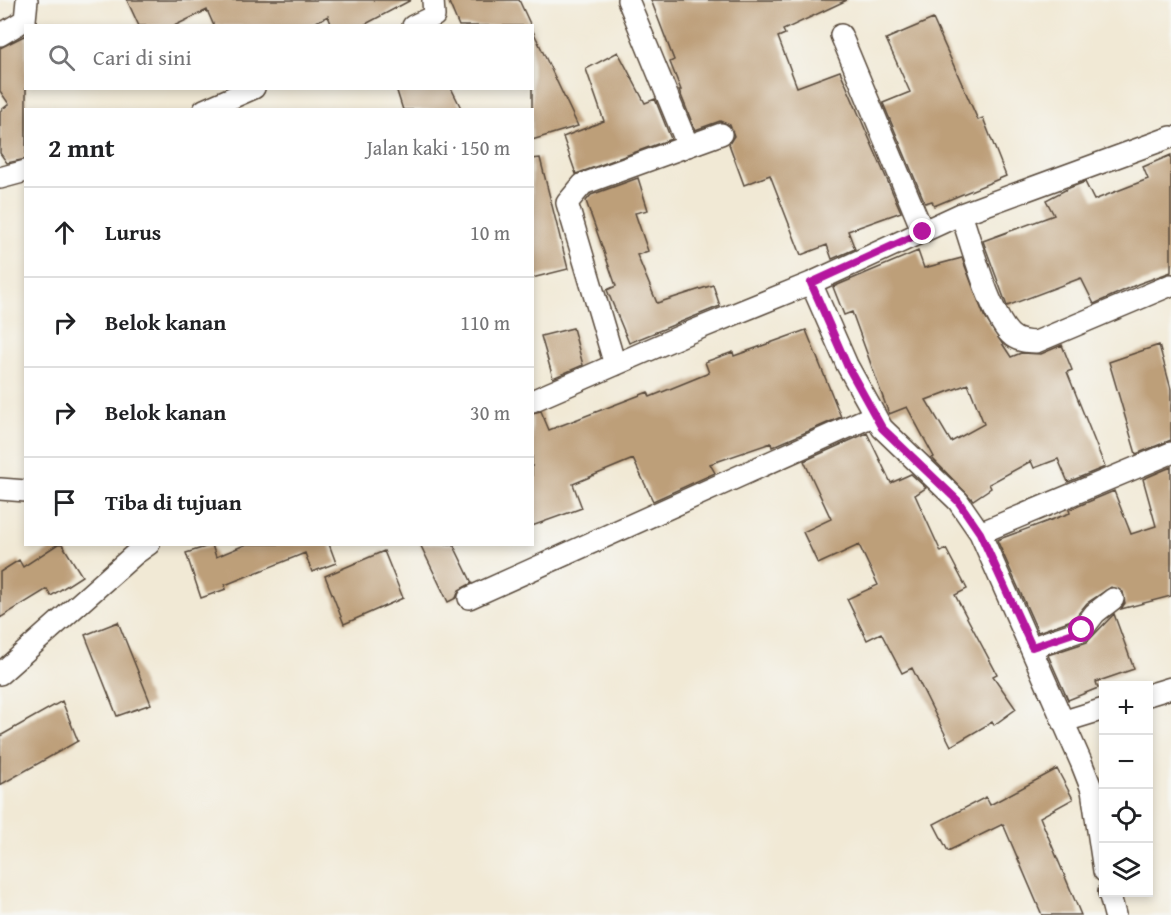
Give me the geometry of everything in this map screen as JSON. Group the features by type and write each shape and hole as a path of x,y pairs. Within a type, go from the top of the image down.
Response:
{"street":[{"path":"0,35 24,20 27,0"},
{"path":"416,24 434,16 433,0"},
{"path":"628,0 688,146"},
{"path":"841,35 923,232"},
{"path":"209,108 249,90"},
{"path":"615,365 567,203 583,184 721,134"},
{"path":"534,400 811,283 961,214 1171,137"},
{"path":"0,178 24,172"},
{"path":"961,214 997,315 1011,335 1024,342 1036,342 1171,285"},
{"path":"811,283 847,365 882,428 958,501 980,533 1065,721 1092,790 1100,843"},
{"path":"468,598 875,415"},
{"path":"980,533 1171,453"},
{"path":"0,489 24,491"},
{"path":"0,674 138,548"},
{"path":"1032,647 1082,630 1095,613 1113,599"},
{"path":"1153,694 1171,688"},
{"path":"1065,721 1099,711"},
{"path":"1110,897 1115,915"}],"building":[{"path":"127,0 411,0 366,24 331,24 328,16 312,24 213,24 207,10 178,24 138,24"},
{"path":"448,0 519,0 530,24 458,24"},
{"path":"651,0 847,0 783,30 785,34 778,37 797,87 840,71 901,212 848,231 855,249 832,259 827,245 801,255 770,175 744,185 729,144 734,136 730,125 720,121 695,130 670,62 674,60"},
{"path":"933,19 978,120 983,118 1006,176 934,206 932,201 925,203 883,103 910,92 886,39"},
{"path":"534,33 578,126 534,139 534,108 532,108"},
{"path":"24,36 26,108 24,108 24,159 7,163 0,153 0,111 9,104 0,91 0,48"},
{"path":"618,52 645,103 655,99 671,139 576,174 563,137 604,121 586,69"},
{"path":"397,90 452,90 461,108 402,108"},
{"path":"1171,155 1171,272 1094,304 1081,278 1007,306 983,241 1054,215 1046,200 1069,188 1085,182 1094,200 1148,179 1143,167"},
{"path":"540,158 568,269 534,278 534,159"},
{"path":"638,178 648,210 635,213 648,251 637,255 657,303 713,285 720,306 629,343 607,290 616,286 586,201 591,195"},
{"path":"918,251 924,268 962,258 984,316 1011,357 1021,353 1041,354 1062,345 1072,370 1067,372 1105,467 1068,482 1058,459 1034,468 1031,461 989,484 991,488 973,500 932,458 934,457 907,407 889,414 852,312 844,315 833,287","holes":["968,384 984,424 951,442 926,400"]},
{"path":"573,328 583,365 553,378 541,336"},
{"path":"806,330 841,417 772,447 771,443 710,464 715,473 653,501 633,459 573,484 582,508 534,525 534,413 541,411 549,430 648,392 650,397 709,373 705,362 733,352 734,356"},
{"path":"1159,345 1171,389 1171,440 1136,454 1109,362"},
{"path":"867,433 891,483 911,474 926,488 915,495 941,552 946,549 967,589 955,595 997,674 993,676 1016,709 994,725 992,722 951,746 912,668 902,673 881,633 867,640 847,599 878,585 859,545 818,564 803,532 831,519 804,461"},
{"path":"1171,467 1171,596 1121,609 1125,603 1123,592 1111,587 1087,603 1074,619 1038,632 997,540 1070,513 1069,510 1114,491 1131,534 1156,526 1143,479"},
{"path":"55,546 63,546 82,576 51,596 47,589 0,618 0,572 19,560 23,567"},
{"path":"212,546 216,557 242,546 330,546 336,563 312,572 305,553 225,585 226,589 201,598 186,553"},
{"path":"421,546 454,546 472,583 459,590 456,598 448,602"},
{"path":"384,551 403,598 344,624 325,576"},
{"path":"1114,614 1134,669 1096,682 1098,688 1068,700 1048,655 1087,642"},
{"path":"118,622 151,704 117,716 85,635"},
{"path":"62,701 78,741 0,785 0,736"},
{"path":"1057,769 1073,799 1040,817 1081,915 1042,915 1003,824 948,851 934,824 986,797 990,805"}],"route":[{"path":"923,232 811,283 847,365 882,428 958,501 980,533 1032,647 1082,630"}]}
